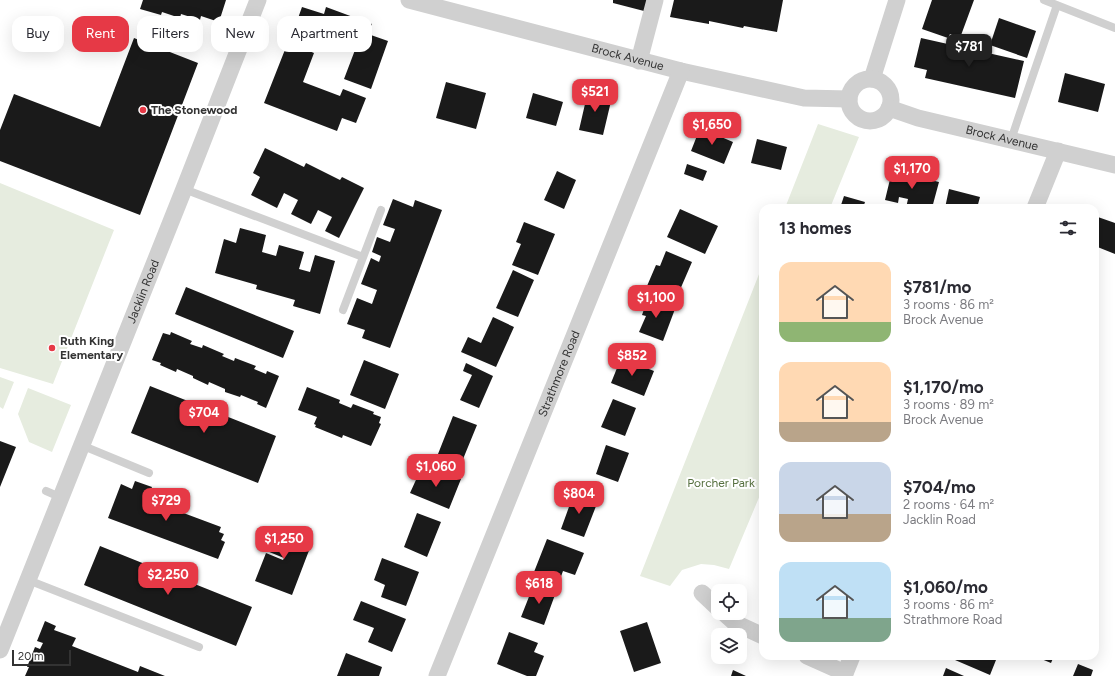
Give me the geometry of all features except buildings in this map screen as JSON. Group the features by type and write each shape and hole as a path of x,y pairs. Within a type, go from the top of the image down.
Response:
{"street":[{"name":"Jacklin Road","path":"1,644 28,580 53,494 81,445 258,0"},
{"name":"Brock Avenue","path":"408,0 430,3 639,61 681,71 804,98 849,99"},
{"path":"639,61 655,0"},
{"path":"872,79 897,0"},
{"name":"Strathmore Road","path":"437,676 681,71"},
{"path":"866,79 872,79 884,84 891,95 891,102 885,114 879,118 865,120 853,112 849,99 854,86 866,79"},
{"name":"Brock Avenue","path":"889,108 918,118 1115,165"},
{"path":"1037,204 1058,151"},
{"path":"702,593 711,601"},
{"path":"732,620 759,634"},
{"path":"815,660 845,675 851,660"}],"lane":[{"path":"1044,0 1115,28"},
{"path":"1011,140 1057,5"},
{"path":"184,189 363,257"},
{"path":"343,310 381,210"},
{"path":"81,445 149,473"},
{"path":"28,580 199,647"}],"green space":[{"path":"818,124 859,137 832,204 787,204"},
{"path":"0,183 114,230 53,384 0,368"},
{"name":"Porcher Park","path":"759,274 759,498 729,569 714,565 701,564 682,570 670,586 640,576"},
{"path":"0,377 14,382 3,409 0,407"},
{"path":"28,388 71,405 52,452 29,442 18,414"}],"place":[{"name":"The Stonewood","path":"143,110"},
{"name":"Ruth King Elementary","path":"52,348"}]}
